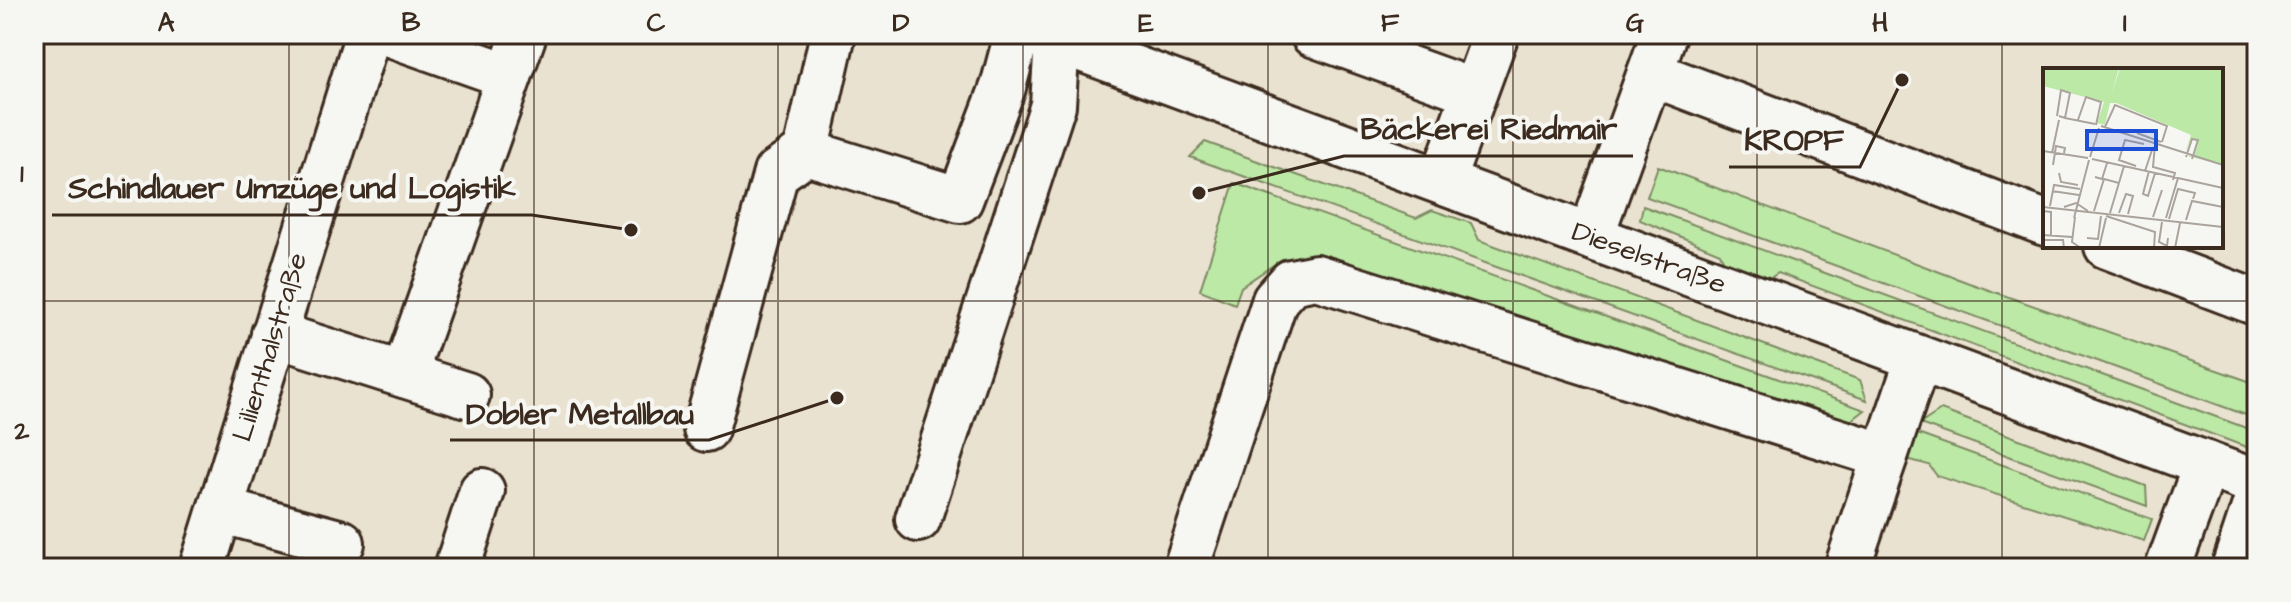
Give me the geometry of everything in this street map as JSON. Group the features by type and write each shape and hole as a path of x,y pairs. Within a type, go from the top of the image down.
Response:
{"street":[{"name":"Lilienthalstraße","path":"202,568 368,34"},
{"path":"390,34 509,76"},
{"path":"404,375 524,34"},
{"path":"706,429 776,173 806,152 833,34"},
{"path":"1313,34 1474,92"},
{"path":"1442,181 1496,34"},
{"path":"806,152 960,200 1003,87 1038,36"},
{"path":"918,519 1053,105 1038,36"},
{"name":"Dieselstraße","path":"1038,36 1442,181 2257,483"},
{"path":"1591,236 1657,54 2043,222"},
{"path":"2112,248 2257,303"},
{"path":"1186,568 1275,300 1291,282 1316,277 1885,456"},
{"path":"274,334 467,395"},
{"path":"1847,568 1918,359"},
{"path":"2168,568 2206,464"},
{"path":"457,568 482,491"},
{"path":"2234,568 2257,499"},
{"path":"220,510 342,543"}],"shaded area":[{"path":"34,34 2257,34 2257,568 34,568"}],"green space":[{"path":"1205,142 1416,218 1432,210 1471,223 1479,240 1860,380 1867,400 1190,157"},
{"path":"1658,166 1969,283 2257,384 2257,419 1647,197"},
{"path":"1234,183 1865,410 1847,424 1307,257 1282,259 1241,287 1235,304 1200,290"},
{"path":"1643,206 2257,432 2257,451 1778,273 1762,283 1726,267 1720,253 1640,220"},
{"path":"1941,410 2146,486 2147,506 1920,424"},
{"path":"1915,433 2152,519 2144,541 1937,476 1929,465 1907,459"}],"place":[{"name":"KROPF","path":"1902,80"},
{"name":"Bäckerei Riedmair","path":"1199,193"},
{"name":"Schindlauer Umzüge und Logistik","path":"631,230"},
{"name":"Dobler Metallbau","path":"837,398"}]}
